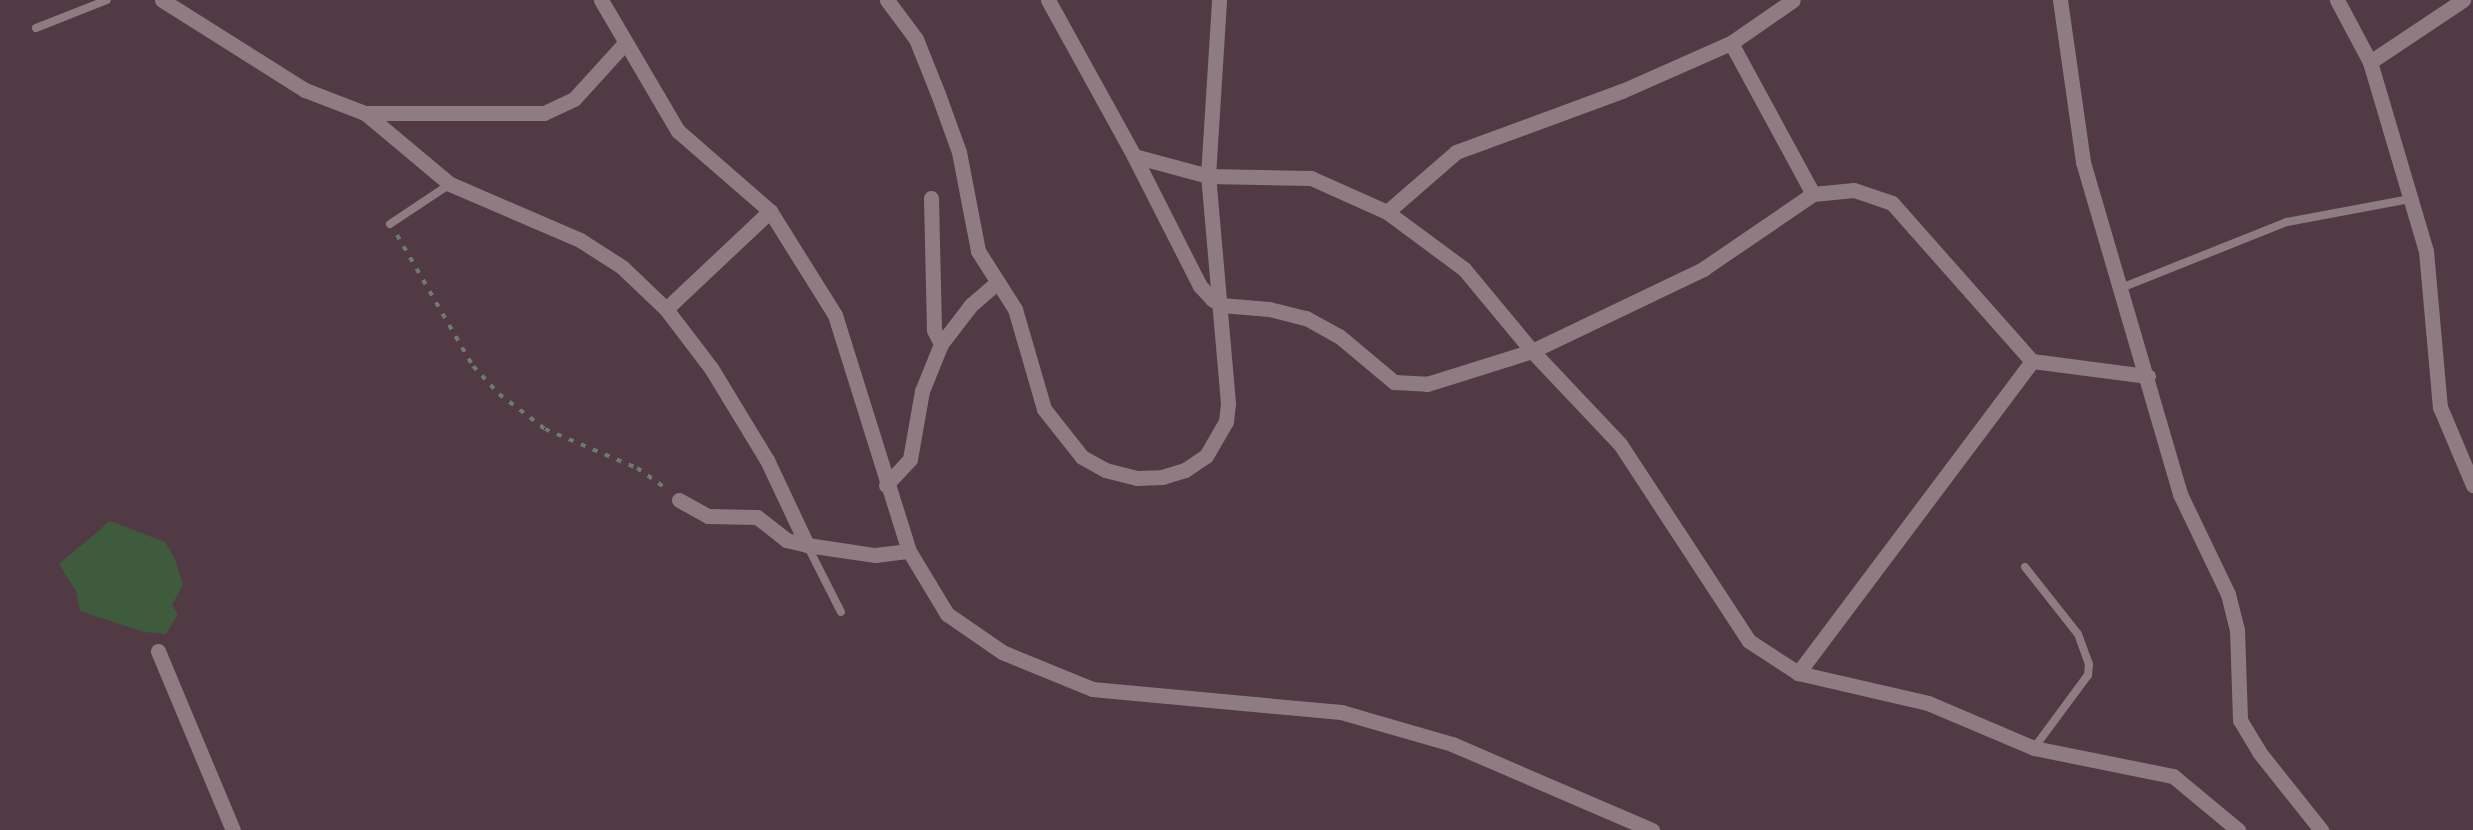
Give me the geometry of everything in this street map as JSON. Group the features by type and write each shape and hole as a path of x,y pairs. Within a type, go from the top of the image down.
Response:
{"street":[{"path":"162,0 305,90 365,113 450,184 604,253 666,310 696,346 767,460 807,545"},
{"path":"601,0 678,131 770,210 834,315 909,551 947,614 1002,652 1092,689 1340,712 1452,744 1652,830"},
{"path":"887,0 916,39 938,94 959,152 978,251 1015,309 1044,409 1063,438 1106,470 1137,478 1162,478 1186,470 1218,440 1228,403 1208,176 1219,0"},
{"path":"1048,0 1200,286 1221,305 1269,309 1306,318 1339,336 1379,373 1410,385 1532,351 1703,269 1813,194 1854,190 1892,203 2032,361 2148,376"},
{"path":"1387,212 1456,152 1731,44 1793,0"},
{"path":"2060,0 2083,162 2180,494 2228,594 2237,629 2240,720 2259,752 2321,830"},
{"path":"2337,0 2370,62 2426,252 2440,406 2473,485"},
{"path":"2370,62 2462,0"},
{"path":"365,113 544,114 574,99 624,44"},
{"path":"1731,44 1813,194"},
{"path":"1134,156 1208,176 1312,178 1387,212 1464,268 1532,351 1620,444 1748,641 1798,673 1928,703 2034,748 2174,776 2238,830"},
{"path":"931,198 934,330 941,344"},
{"path":"666,310 770,210"},
{"path":"886,486 910,459 922,391 941,344 971,305 997,282"},
{"path":"1798,673 2032,361"},
{"path":"679,500 708,516 758,517 794,544 875,555 909,551"},
{"path":"158,651 233,830"}],"lane":[{"path":"36,28 107,0"},
{"path":"390,224 450,184"},
{"path":"2122,288 2288,222 2410,199"},
{"path":"807,545 840,612"},
{"path":"2026,567 2078,634 2089,664 2088,675 2034,748"}],"path":[{"path":"390,224 473,366 499,394 545,429 636,468 679,500"}],"shaded area":[{"path":"0,0 2473,0 2473,830 0,830"}],"building":[{"path":"110,521 165,542 175,559 183,585 172,605 178,614 166,634 144,632 80,611 76,591 59,564"}]}
